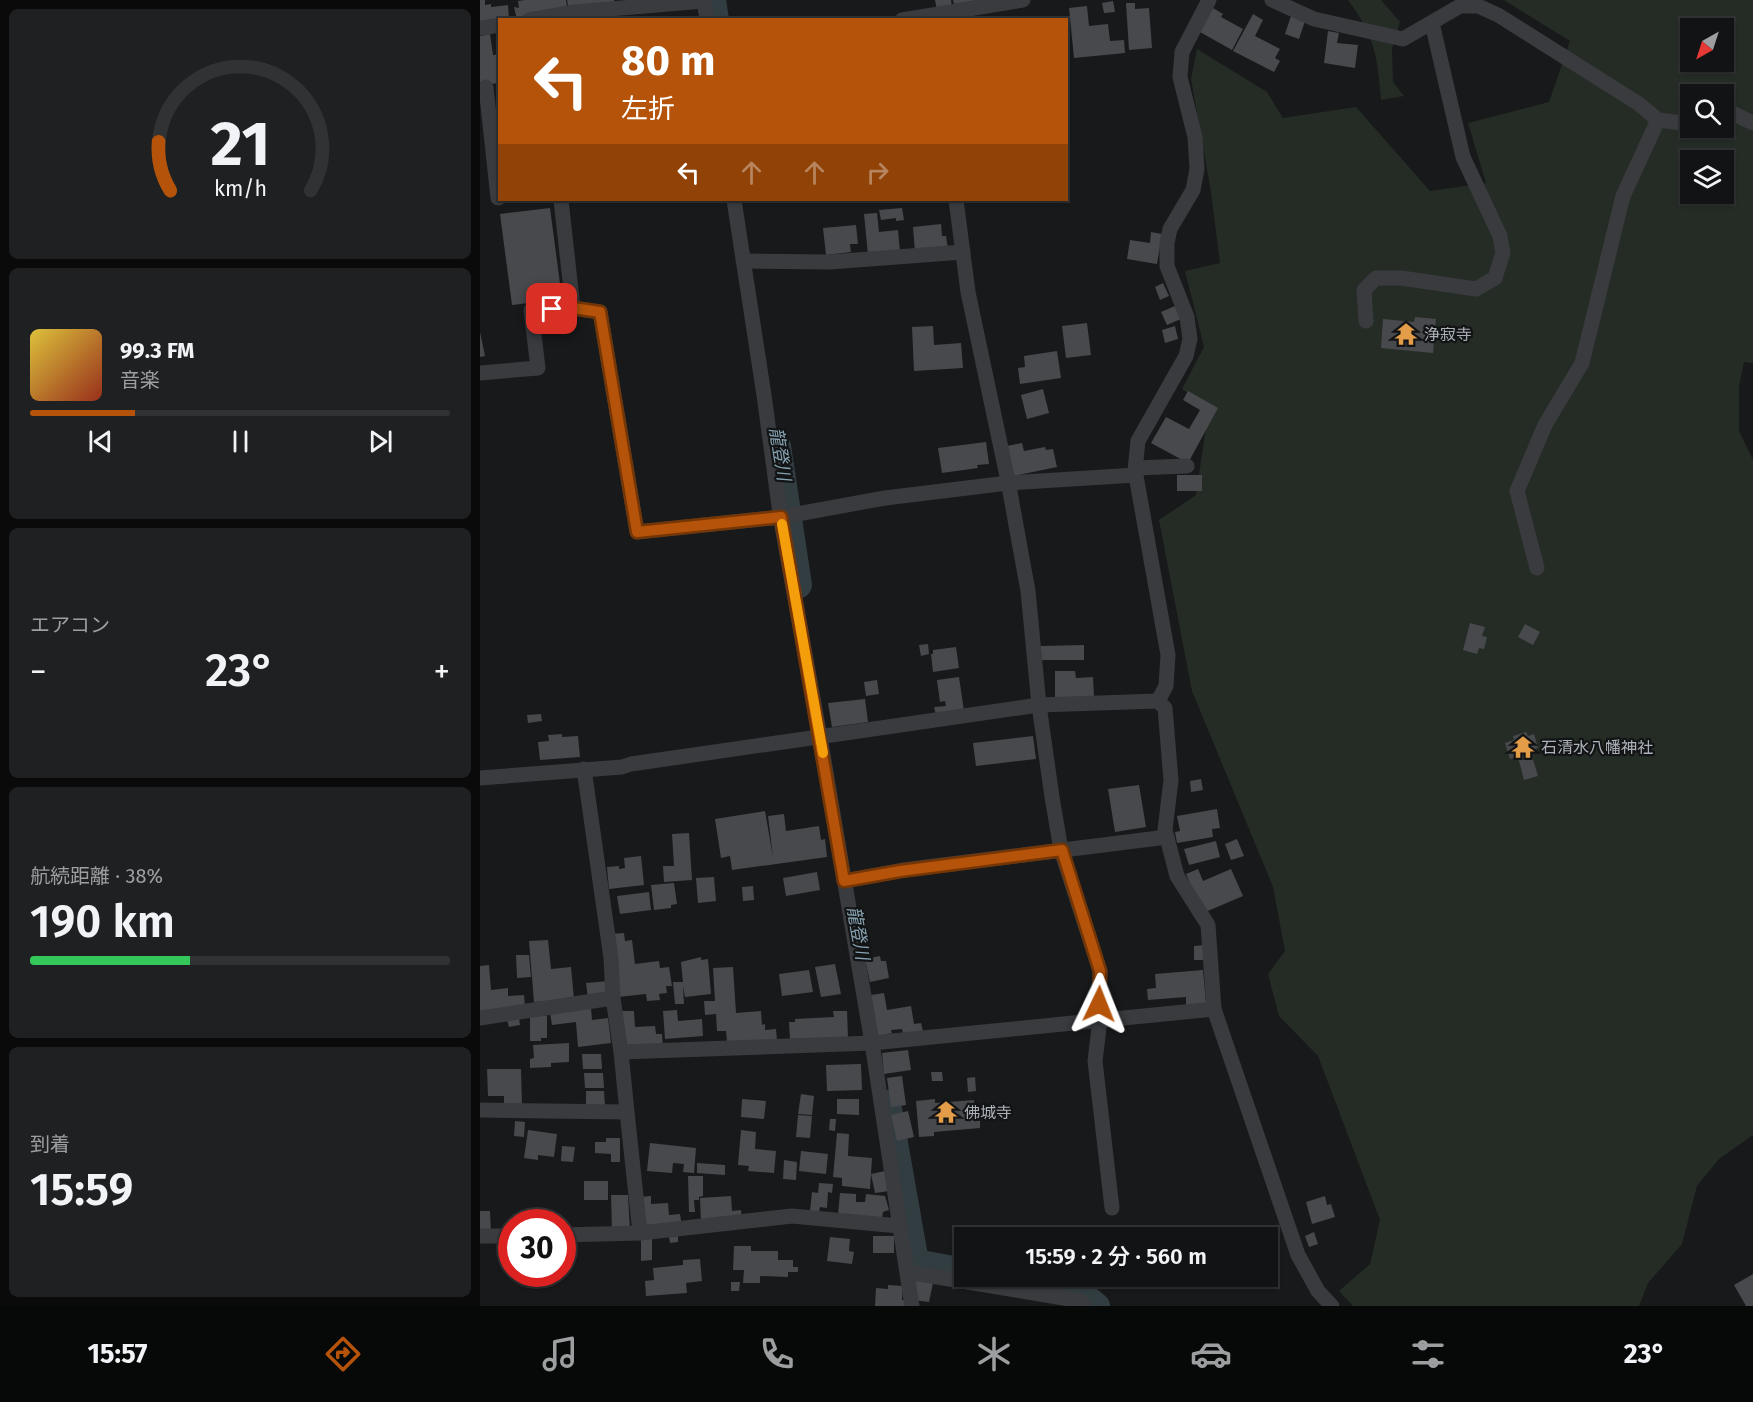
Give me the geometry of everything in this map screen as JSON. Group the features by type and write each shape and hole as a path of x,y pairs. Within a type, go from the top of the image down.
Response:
{"street":[{"path":"909,18 933,11 1023,0"},
{"path":"1158,701 1166,686 1168,655 1136,472 1138,441 1186,356 1190,339 1186,317 1167,266 1167,243 1170,229 1193,190 1197,169 1195,137 1180,77 1182,52 1209,0"},
{"path":"1272,0 1314,19 1403,39 1460,6 1478,6 1518,27 1639,104 1658,120 1680,123"},
{"path":"540,18 574,12 704,1 707,18"},
{"path":"1366,321 1364,290 1376,278 1401,278 1476,289 1495,278 1503,253 1500,236 1463,157 1432,23"},
{"path":"480,28 498,25"},
{"path":"489,87 498,198"},
{"path":"1734,114 1753,123"},
{"path":"1537,568 1517,490 1545,425 1582,363 1623,196 1658,120"},
{"path":"561,201 573,308"},
{"path":"734,201 781,517 872,1043 912,1306"},
{"path":"956,201 968,292 1028,591 1039,705 1052,797 1062,850 1100,971 1095,1061 1112,1208"},
{"path":"743,261 830,262 963,252"},
{"path":"480,373 538,369 531,310 573,308 600,312 637,532 781,517 885,498 1008,483 1187,466"},
{"path":"480,778 622,766 1039,705 1158,701 1165,708 1171,780 1165,830 1177,876 1208,925 1214,1009 1298,1255 1318,1291 1332,1306"},
{"path":"584,769 611,958 612,998 621,1052 640,1233"},
{"path":"845,881 900,871 1167,837"},
{"path":"480,1018 612,998"},
{"path":"621,1052 872,1043 1214,1009"},
{"path":"480,1110 627,1112"},
{"path":"576,1235 640,1233 792,1216 899,1226"},
{"path":"480,1236 498,1236"},
{"path":"907,1272 1081,1301 1084,1306"}],"shaded area":[{"path":"1348,0 1381,0 1400,22 1392,49 1393,82 1404,96 1381,100 1373,47 1364,24"},
{"path":"1504,0 1753,0 1753,363 1744,362 1739,387 1739,431 1753,460 1753,1135 1719,1159 1697,1186 1682,1244 1648,1283 1639,1306 1353,1306 1339,1291 1370,1264 1380,1220 1318,1056 1279,1016 1268,974 1285,951 1273,887 1192,691 1159,520 1196,495 1209,407 1182,389 1204,347 1185,271 1220,263 1211,192 1191,79 1197,49 1267,92 1283,118 1356,107 1430,191 1486,183 1468,123 1549,102 1570,41"}],"building":[{"path":"480,0 485,0 485,5 491,4 491,7 508,5 509,18 480,22"},
{"path":"566,0 568,12 517,18 514,7 519,8 518,1"},
{"path":"567,0 614,0 614,4 569,10"},
{"path":"935,0 951,0 952,8 937,10"},
{"path":"953,0 979,0 954,4"},
{"path":"1113,1 1115,12 1104,13 1102,3"},
{"path":"1126,3 1135,3 1135,9 1149,8 1152,48 1129,50"},
{"path":"1087,6 1089,26 1108,24 1110,41 1124,40 1125,53 1074,58 1069,8"},
{"path":"1213,8 1223,14 1221,17 1243,29 1232,50 1200,32"},
{"path":"615,12 616,18 598,18 598,15"},
{"path":"1253,14 1263,20 1255,36 1280,49 1275,58 1280,61 1274,72 1233,51"},
{"path":"1291,16 1305,21 1299,39 1285,34"},
{"path":"1328,31 1339,33 1337,43 1358,45 1355,68 1324,63"},
{"path":"490,34 493,55 498,54 498,83 480,85 480,36"},
{"path":"550,208 562,299 512,305 500,214"},
{"path":"902,208 904,220 896,221 896,218 881,220 879,210"},
{"path":"877,213 879,232 898,230 900,252 868,255 864,214"},
{"path":"941,224 942,236 946,236 948,249 915,252 913,227"},
{"path":"856,225 858,244 850,244 851,252 826,255 823,228"},
{"path":"1151,232 1162,234 1157,264 1127,259 1130,240 1150,243"},
{"path":"1163,283 1169,296 1160,300 1155,287"},
{"path":"1175,306 1181,319 1167,325 1161,312"},
{"path":"1415,317 1436,319 1433,353 1381,348 1383,319 1414,322"},
{"path":"1087,323 1091,355 1066,358 1062,326"},
{"path":"933,326 934,345 961,343 963,368 914,371 912,327"},
{"path":"1175,326 1178,339 1165,343 1162,330"},
{"path":"480,332 485,356 480,357"},
{"path":"1057,351 1061,378 1020,384 1018,368 1025,367 1024,356"},
{"path":"1043,389 1049,413 1027,419 1021,395"},
{"path":"1188,391 1218,408 1188,463 1151,443 1166,417 1189,429 1200,410 1183,400"},
{"path":"986,442 989,464 977,465 978,468 942,473 938,448"},
{"path":"1022,443 1024,451 1045,447 1046,450 1053,449 1057,467 1013,476 1007,446"},
{"path":"1177,475 1202,475 1202,491 1177,491"},
{"path":"1470,623 1485,627 1482,636 1487,637 1484,649 1479,648 1477,654 1463,650"},
{"path":"1525,624 1540,632 1533,645 1518,637"},
{"path":"928,644 929,654 921,656 919,645"},
{"path":"1084,645 1084,660 1041,660 1041,646"},
{"path":"956,647 959,668 933,672 931,654 933,650"},
{"path":"1055,671 1075,671 1076,678 1093,677 1094,697 1055,698"},
{"path":"959,677 964,711 936,715 934,707 946,706 945,701 940,702 937,680"},
{"path":"877,680 879,694 866,696 864,682"},
{"path":"865,699 868,722 832,727 828,703"},
{"path":"541,714 542,721 528,723 527,715"},
{"path":"1526,732 1528,736 1534,734 1538,748 1530,750 1538,776 1524,780 1518,757 1510,759 1505,743 1514,740 1513,736"},
{"path":"562,734 562,737 578,736 580,757 540,760 538,742 549,741 548,735"},
{"path":"1033,736 1036,759 976,766 973,743"},
{"path":"1201,779 1203,790 1191,792 1190,781"},
{"path":"1139,785 1146,827 1115,832 1108,789"},
{"path":"1217,809 1220,828 1212,829 1213,837 1177,843 1175,832 1180,831 1177,816"},
{"path":"765,811 773,857 768,816 784,814 786,831 819,826 821,840 825,839 827,857 732,870 730,856 721,858 715,819"},
{"path":"689,833 692,880 664,882 663,866 674,866 672,834"},
{"path":"1237,839 1244,856 1231,860 1225,844"},
{"path":"1216,841 1220,857 1189,865 1184,849"},
{"path":"641,856 644,885 609,889 607,867 625,868 624,858"},
{"path":"1198,869 1203,881 1231,869 1243,896 1203,913 1186,874"},
{"path":"817,872 820,890 786,896 783,878"},
{"path":"714,877 716,901 698,903 696,878"},
{"path":"674,883 677,904 671,905 671,908 654,910 651,885"},
{"path":"753,886 754,900 743,901 742,887"},
{"path":"649,892 651,910 620,914 617,896"},
{"path":"624,933 625,941 632,940 635,964 659,961 660,968 669,967 672,986 666,986 667,993 659,994 660,1000 647,1001 646,994 618,997 610,934"},
{"path":"548,940 551,969 571,967 574,999 534,1002 529,941"},
{"path":"1205,945 1205,960 1194,960 1194,946"},
{"path":"516,955 529,955 531,977 517,978"},
{"path":"880,956 881,961 886,961 889,978 870,982 865,959"},
{"path":"701,957 701,960 708,959 711,994 685,997 683,986 684,1004 675,1004 673,982 683,982 681,962"},
{"path":"835,964 841,994 821,997 815,967"},
{"path":"489,965 491,990 508,988 508,996 524,995 525,1007 480,1011 480,966"},
{"path":"733,967 736,1013 761,1011 762,1025 765,1024 765,1030 776,1029 777,1040 727,1043 726,1031 717,1031 716,1014 705,1015 704,1001 715,1001 713,968"},
{"path":"809,970 813,992 782,996 779,974"},
{"path":"1203,970 1206,1003 1186,1005 1186,997 1148,1000 1147,989 1156,988 1155,974"},
{"path":"609,981 610,996 588,998 586,983"},
{"path":"884,993 887,1010 911,1006 914,1024 921,1023 923,1031 903,1034 902,1029 891,1030 892,1033 878,1036 871,995"},
{"path":"591,1008 592,1020 608,1018 611,1043 578,1047 576,1022 552,1025 550,1012"},
{"path":"677,1010 678,1021 702,1019 703,1036 665,1039 663,1011"},
{"path":"620,1011 634,1011 635,1027 655,1026 656,1034 662,1034 663,1048 623,1050"},
{"path":"833,1011 847,1011 848,1037 790,1039 789,1022 795,1022 795,1019 834,1017"},
{"path":"530,1015 547,1016 547,1038 541,1038 541,1041 530,1041"},
{"path":"519,1018 520,1025 509,1027 507,1020"},
{"path":"569,1043 569,1062 551,1063 551,1067 530,1068 530,1059 534,1058 533,1045"},
{"path":"908,1050 911,1070 884,1074 882,1053"},
{"path":"582,1054 601,1054 602,1069 583,1069"},
{"path":"861,1064 862,1090 827,1091 826,1065"},
{"path":"487,1069 521,1069 522,1105 504,1105 504,1096 488,1096"},
{"path":"931,1072 942,1072 943,1081 932,1081"},
{"path":"584,1073 603,1073 604,1088 585,1088"},
{"path":"902,1076 906,1105 891,1107 887,1078"},
{"path":"975,1077 976,1091 968,1092 967,1078"},
{"path":"586,1091 604,1091 605,1106 586,1106"},
{"path":"801,1094 814,1096 812,1115 798,1114"},
{"path":"742,1099 766,1101 764,1119 741,1117"},
{"path":"837,1099 859,1099 859,1115 837,1114"},
{"name":"佛城寺","path":"935,1099 935,1103 974,1100 976,1121 980,1121 980,1128 934,1132 934,1136 919,1137 916,1101"},
{"path":"908,1111 914,1137 897,1141 891,1115"},
{"path":"798,1115 812,1116 810,1138 796,1137"},
{"path":"830,1119 836,1119 835,1131 829,1130"},
{"path":"515,1121 525,1122 524,1137 514,1136"},
{"path":"528,1130 557,1134 554,1157 538,1155 538,1160 524,1158"},
{"path":"741,1130 756,1132 755,1149 776,1151 774,1173 748,1171 749,1166 738,1165"},
{"path":"837,1133 849,1134 848,1156 872,1158 870,1189 842,1186 842,1178 833,1177"},
{"path":"606,1138 620,1138 620,1162 611,1162 611,1154 595,1153 595,1142 606,1142"},
{"path":"650,1143 696,1148 694,1173 683,1172 684,1164 673,1163 672,1173 647,1171"},
{"path":"562,1146 575,1147 573,1162 561,1161"},
{"path":"801,1151 828,1154 826,1174 799,1171"},
{"path":"784,1160 797,1162 796,1180 783,1179"},
{"path":"697,1163 725,1165 725,1175 697,1173"},
{"path":"885,1171 889,1191 875,1193 871,1174"},
{"path":"688,1176 703,1176 703,1196 699,1197 699,1200 694,1200 695,1212 689,1212"},
{"path":"584,1181 608,1181 608,1200 584,1200"},
{"path":"819,1183 833,1184 832,1193 828,1192 827,1208 820,1207 819,1212 810,1211 812,1192 818,1193"},
{"path":"840,1193 856,1194 856,1202 865,1202 866,1194 885,1196 889,1210 883,1212 882,1218 838,1214"},
{"path":"611,1195 628,1195 630,1230 612,1231"},
{"path":"651,1196 651,1204 668,1203 669,1215 680,1214 682,1227 641,1230 639,1197"},
{"path":"731,1196 732,1211 741,1210 742,1220 701,1222 700,1198"},
{"path":"1325,1196 1327,1205 1331,1204 1335,1217 1312,1224 1306,1202"},
{"path":"480,1211 490,1211 491,1233 480,1233"},
{"path":"1314,1232 1318,1244 1309,1247 1305,1236"},
{"path":"678,1236 678,1242 670,1243 669,1237"},
{"path":"873,1236 894,1236 894,1253 873,1253"},
{"path":"830,1237 850,1239 849,1251 854,1252 852,1264 827,1261"},
{"path":"641,1239 652,1239 652,1260 641,1261"},
{"path":"734,1246 751,1246 751,1251 778,1251 778,1260 793,1260 793,1267 798,1267 798,1272 788,1272 788,1277 760,1276 760,1283 743,1283 744,1270 733,1270"},
{"path":"700,1259 702,1281 686,1283 687,1293 646,1296 645,1281 654,1280 653,1268 683,1265 683,1260"},
{"path":"1753,1274 1753,1306 1746,1306 1734,1285"},
{"path":"911,1279 933,1283 929,1302 914,1300"},
{"path":"731,1282 740,1282 739,1291 731,1291"},
{"path":"888,1285 903,1286 902,1300 908,1301 907,1306 875,1306 876,1288 888,1289"}],"waterway":[{"name":"龍登川","path":"713,0 716,18"},
{"name":"龍登川","path":"778,446 799,585"},
{"name":"龍登川","path":"888,1103 916,1262 954,1269"},
{"name":"龍登川","path":"1057,1287 1079,1291 1097,1306"}],"slow traffic":[{"path":"782,524 823,753"}],"place":[{"name":"浄寂寺","path":"1406,334"},
{"name":"石清水八幡神社","path":"1523,747"},
{"name":"佛城寺","path":"946,1112"}],"route":[{"path":"552,309 573,308 600,312 637,532 781,517 844,881 900,871 1062,850 1100,971 1099,1004"}]}
